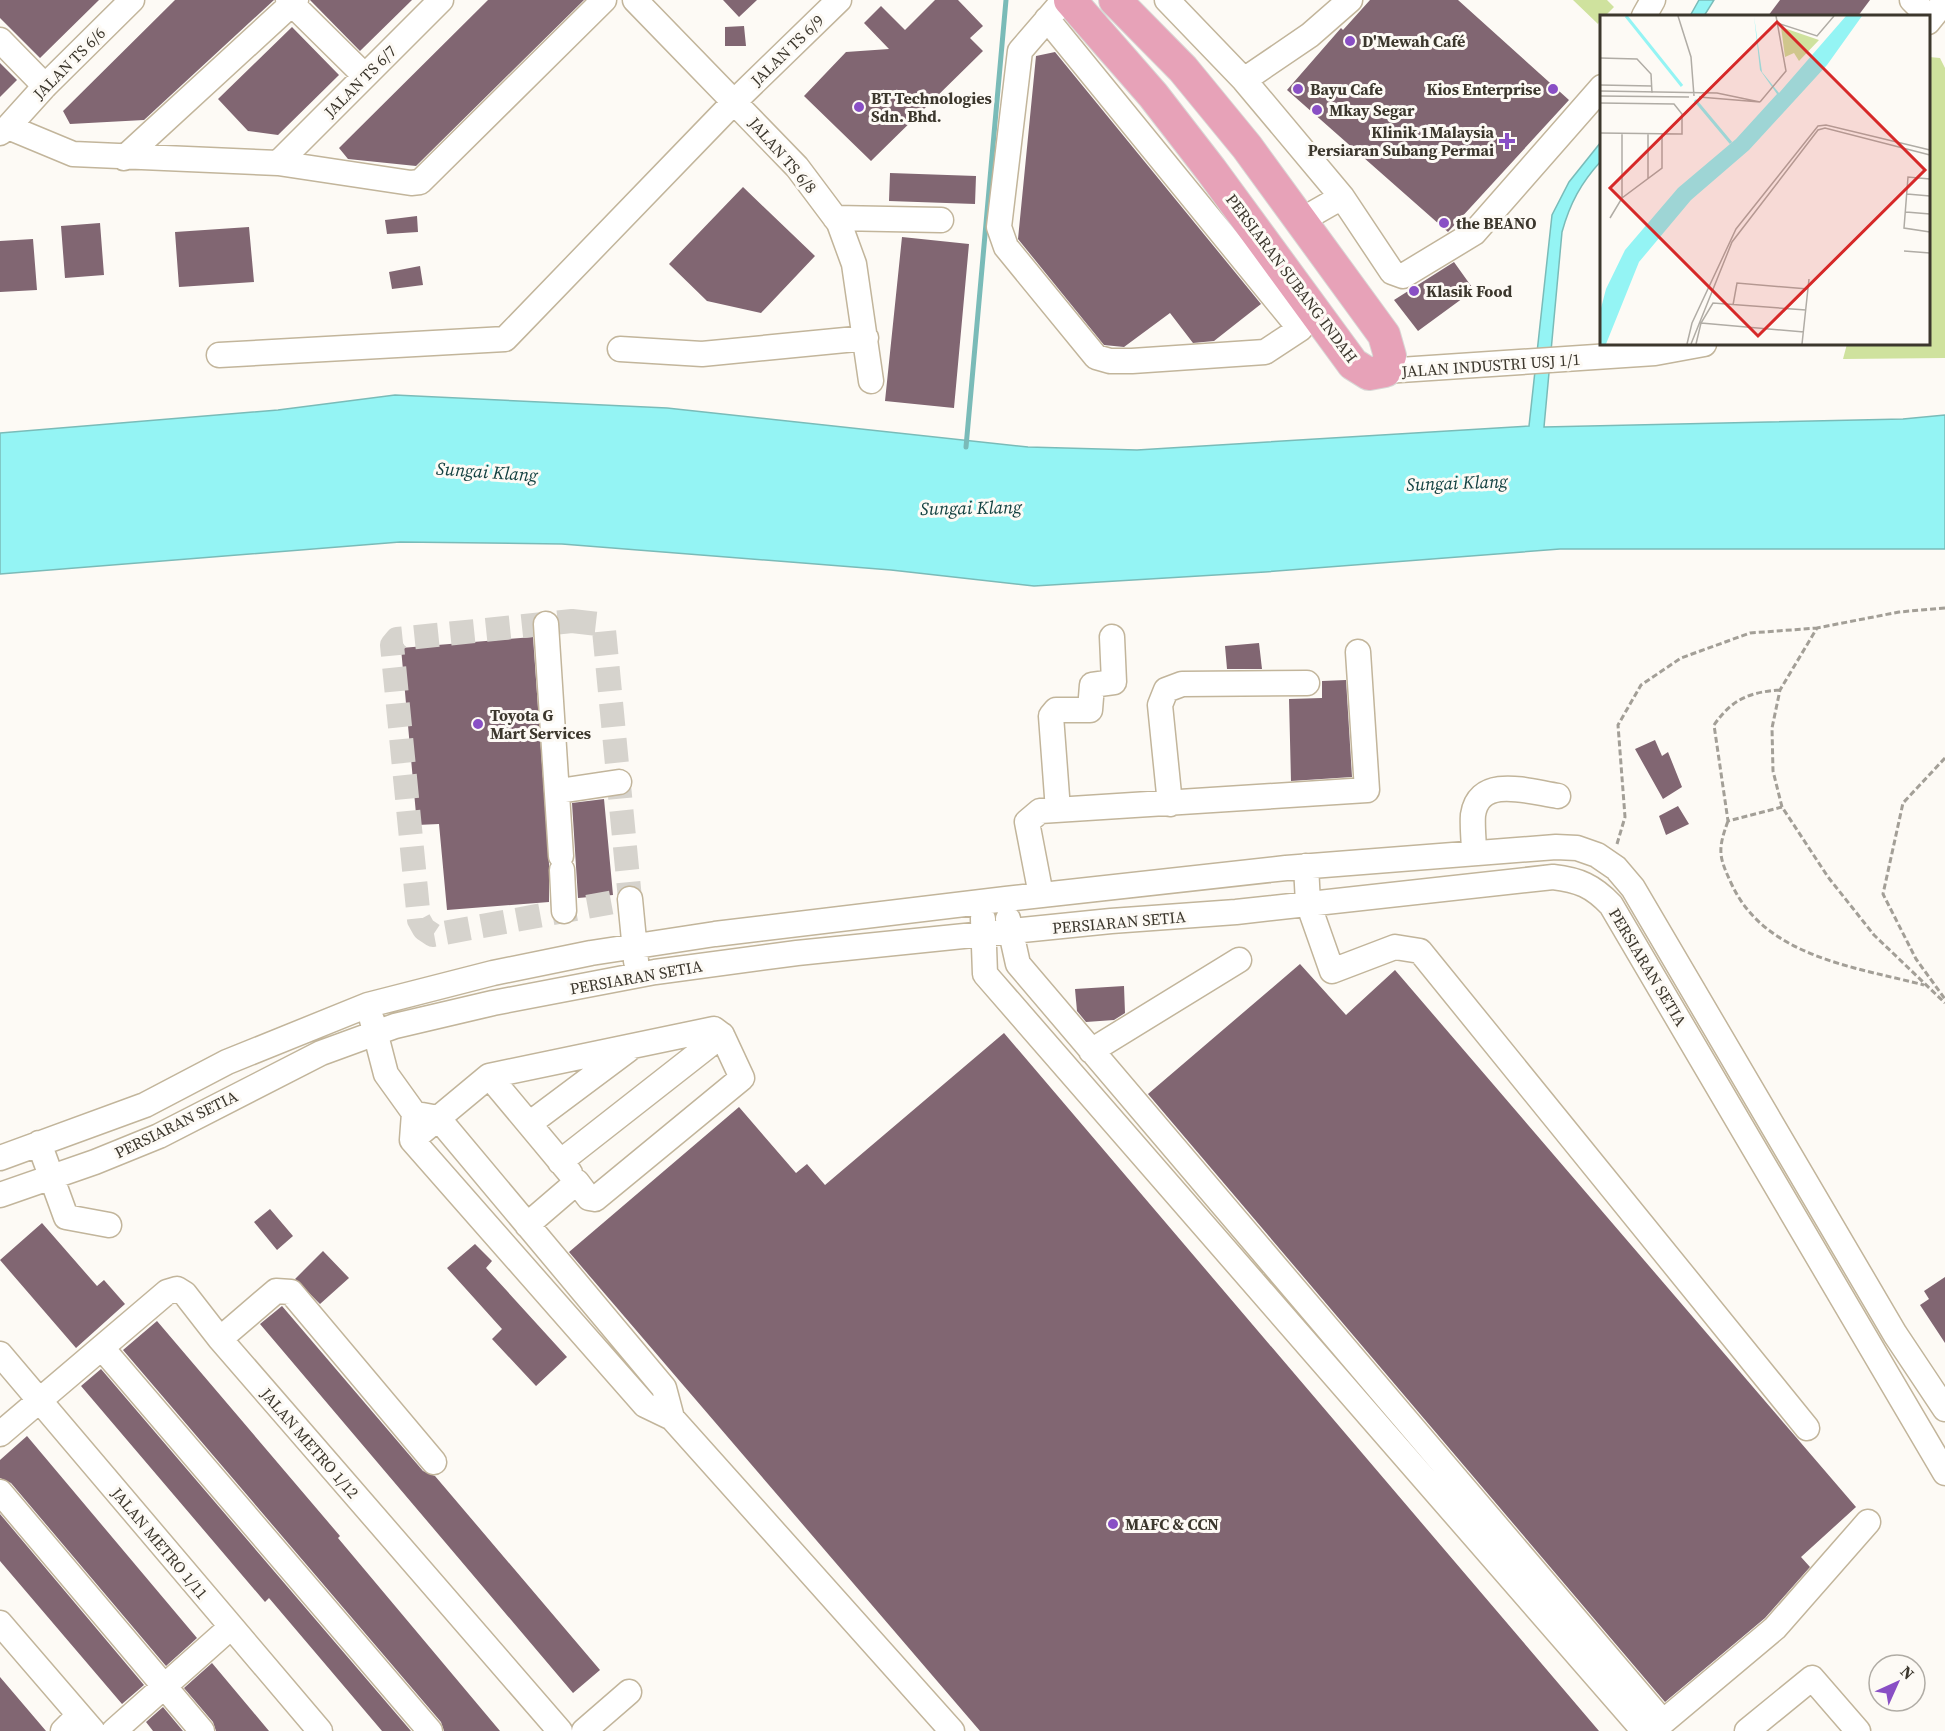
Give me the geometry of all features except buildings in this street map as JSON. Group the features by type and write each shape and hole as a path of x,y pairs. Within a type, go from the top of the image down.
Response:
{"main road":[{"path":"1121,4 1190,78 1247,147 1384,335 1390,356 1384,371"},
{"name":"PERSIARAN SUBANG INDAH","path":"1059,10 1167,114 1308,321 1353,364 1369,374 1384,371"}],"street":[{"name":"JALAN TS 6/6","path":"4,130 132,0"},
{"name":"JALAN TS 6/7","path":"278,163 441,0"},
{"path":"4,130 73,154 278,163 411,183 420,182 604,0"},
{"name":"JALAN TS 6/8","path":"635,0 808,178 835,218 854,264 871,381"},
{"name":"JALAN TS 6/9","path":"219,355 505,339 735,101 838,0"},
{"path":"1064,0 1059,10 1020,51 999,227 1006,247 1096,357 1110,361 1265,352 1308,321"},
{"path":"1167,0 1244,80 1342,197 1392,272 1403,276 1474,233 1600,89"},
{"path":"1244,80 1310,35 1350,0"},
{"path":"1645,15 1653,0"},
{"path":"1912,0 1935,13"},
{"path":"124,158 292,2 364,76"},
{"path":"0,40 45,86"},
{"path":"1300,221 1342,197"},
{"path":"835,218 941,220"},
{"path":"620,349 702,354 866,338"},
{"name":"JALAN INDUSTRI USJ 1/1","path":"1384,371 1520,364 1655,353 1699,345"},
{"path":"546,624 559,791 564,911"},
{"path":"1058,810 1051,716 1056,710 1090,710 1092,685 1114,682 1112,637"},
{"path":"1041,895 1027,822 1040,811 1367,790 1358,652"},
{"path":"1170,804 1160,705 1166,690 1182,684 1307,683"},
{"path":"559,791 619,782"},
{"path":"1474,853 1473,814 1482,796 1496,788 1557,796"},
{"name":"PERSIARAN SETIA","path":"0,1158 145,1106 227,1062 369,1005 493,973 634,946 981,901 1306,866 1474,853 1577,848 1598,855 1616,868 1633,888 1895,1334 1945,1409"},
{"path":"1588,885 1606,861"},
{"path":"1306,866 1308,903 1332,971 1395,947 1420,951 1807,1428"},
{"name":"PERSIARAN SETIA","path":"0,1195 159,1136 321,1053 375,1033 482,1006 637,975 797,953 1553,877 1577,880 1588,885 1611,905 1945,1473"},
{"path":"630,899 637,975"},
{"path":"1006,899 1010,932 1018,964 1663,1722 1775,1628 1868,1522"},
{"path":"981,901 985,935 985,974 1644,1731"},
{"path":"1091,1051 1239,960"},
{"path":"369,1005 386,1074 414,1113 412,1140 645,1405 672,1418 952,1731"},
{"path":"412,1140 489,1076 714,1029 722,1035 741,1078 595,1199 590,1198 489,1076"},
{"path":"560,1162 722,1035"},
{"path":"529,1124 635,1046"},
{"path":"414,1113 438,1118 664,1388 672,1418"},
{"path":"39,1143 66,1217 109,1226"},
{"path":"527,1225 577,1182"},
{"name":"JALAN METRO 1/12","path":"0,1434 167,1292 177,1289 185,1294 220,1339 560,1731"},
{"path":"220,1339 276,1291 291,1292 434,1462"},
{"path":"102,1348 430,1731"},
{"name":"JALAN METRO 1/11","path":"0,1354 320,1731"},
{"path":"0,1492 202,1731"},
{"path":"0,1623 89,1726"},
{"path":"114,1731 231,1627"},
{"path":"1747,1731 1812,1678 1858,1731"},
{"path":"584,1731 629,1692"},
{"path":"63,1731 71,1723 89,1726"}],"path":[{"path":"1606,861 1620,838 1625,817 1618,725 1641,685 1681,658 1750,633 1817,628 1899,612 1945,608"},
{"path":"1817,628 1780,690 1772,728 1773,771 1782,807 1828,877 1874,935 1925,986 1945,1001"},
{"path":"1780,690 1753,692 1721,714 1714,724 1728,821 1720,843 1719,857 1749,913 1777,938 1821,957 1925,986"},
{"path":"1945,758 1903,802 1883,894 1916,959 1945,1001"},
{"path":"1728,821 1782,807"}],"green space":[{"path":"1573,0 1607,0 1614,7 1606,15 1600,15 1598,24"},
{"path":"1930,57 1940,58 1945,68 1945,358 1843,359 1847,345 1930,345"}],"water":[{"path":"1699,0 1714,0 1705,15 1691,15"},
{"name":"Sungai Klang","path":"1600,143 1600,162 1577,194 1562,232 1544,427 1903,419 1945,415 1945,549 1560,549 1265,572 1034,586 891,570 562,544 400,542 0,574 0,433 278,410 395,395 667,408 1028,447 1137,450 1529,426 1552,215 1569,182"}],"waterway":[{"path":"966,447 1006,0"}],"tunnel":[{"path":"572,621 598,624 604,630 630,899 433,935 424,929 419,920 392,645 397,639 572,621"}],"place":[{"name":"D'Mewah Café","path":"1350,41"},
{"name":"Bayu Cafe","path":"1298,89"},
{"name":"Kios Enterprise","path":"1553,89"},
{"name":"BT Technologies Sdn. Bhd.","path":"859,107"},
{"name":"Mkay Segar","path":"1317,110"},
{"name":"Klinik 1Malaysia Persiaran Subang Permai","path":"1507,141"},
{"name":"the BEANO","path":"1444,223"},
{"name":"Klasik Food","path":"1414,291"},
{"name":"Toyota G Mart Services","path":"478,724"},
{"name":"MAFC & CCN","path":"1113,1524"}]}
